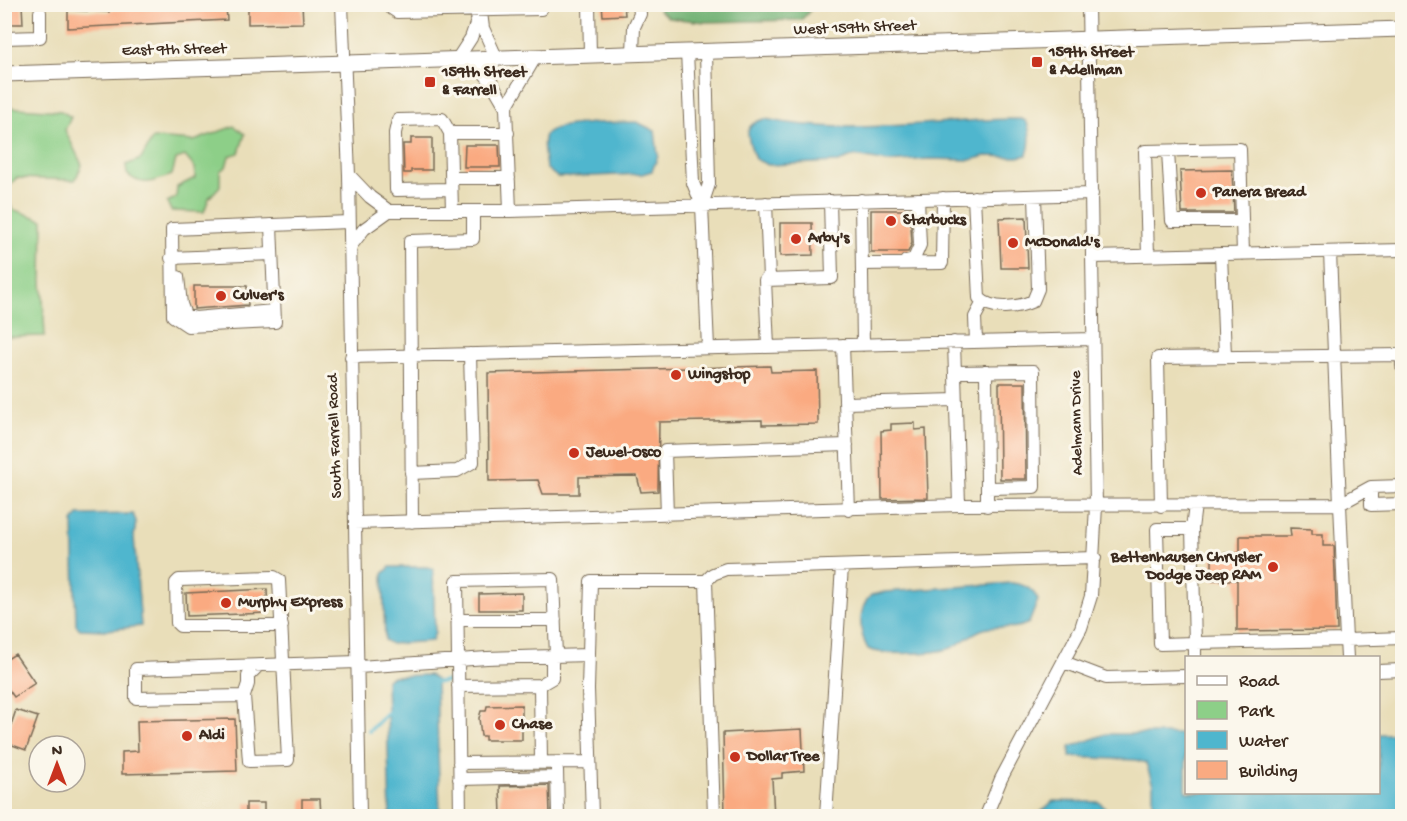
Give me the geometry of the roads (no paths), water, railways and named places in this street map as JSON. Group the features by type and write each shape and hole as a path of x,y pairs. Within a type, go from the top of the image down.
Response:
{"main road":[{"name":"West 159th Street","path":"344,59 591,55 1400,33"},
{"name":"East 9th Street","path":"4,74 344,59"}],"street":[{"name":"South Farrell Road","path":"342,4 349,175 360,816"},
{"path":"385,4 397,12 480,8 541,9 541,4"},
{"path":"589,4 591,55"},
{"path":"633,53 634,27 640,14 639,4"},
{"name":"Adelmann Drive","path":"986,816 1001,779 1081,628 1091,596 1095,558 1096,506 1088,4"},
{"path":"480,8 483,28 496,57"},
{"path":"480,8 465,58 492,83 506,107 510,211"},
{"path":"4,38 40,37 40,12"},
{"path":"702,205 709,184 706,51"},
{"path":"687,52 693,183 702,205 708,348"},
{"path":"506,107 536,56"},
{"path":"452,211 451,184 450,134 442,119 398,120 395,133 396,190 451,184 509,177"},
{"path":"450,134 508,134"},
{"path":"1148,256 1145,151 1240,149 1243,254"},
{"path":"1168,151 1172,221 1241,221"},
{"path":"349,175 370,197 389,211"},
{"path":"350,247 364,229 389,211 510,211 1092,194"},
{"path":"974,197 977,290 983,302 989,306 1018,306 1033,301 1038,289 1035,196"},
{"path":"862,264 942,263 943,198"},
{"path":"898,263 914,259 917,255 920,245 918,199"},
{"path":"861,200 863,345"},
{"path":"768,347 765,280 832,278 830,201"},
{"path":"766,203 769,279"},
{"path":"412,522 410,241 473,239 473,211"},
{"path":"271,225 275,322 188,326 173,315 175,258 172,229 271,225 349,222"},
{"path":"1092,257 1402,250"},
{"path":"1330,252 1347,656"},
{"path":"1221,254 1225,356"},
{"path":"175,258 272,255"},
{"path":"976,342 975,317 983,302"},
{"path":"351,357 1093,339"},
{"path":"954,342 960,505"},
{"path":"843,345 849,510"},
{"path":"411,473 457,471 473,462 470,354"},
{"path":"1161,506 1158,358 1402,355 1402,366"},
{"path":"986,371 987,506"},
{"path":"955,372 1033,371 1034,487 987,488"},
{"path":"845,403 956,400"},
{"path":"667,514 665,450 847,445"},
{"path":"355,523 960,505 1340,504 1371,487 1402,486"},
{"path":"1371,487 1371,505 1402,504"},
{"path":"1194,505 1191,529 1195,656"},
{"path":"1191,529 1157,529 1160,644 1402,638"},
{"path":"592,816 588,655 591,647 591,581 706,581 713,574 726,569 1095,558"},
{"path":"826,816 842,566"},
{"path":"258,666 248,676 244,696 249,761 288,760 282,626 279,580 274,577 179,580 176,583 177,623 180,626 282,626"},
{"path":"458,686 540,685 552,678 555,620 553,579 457,580 457,660 460,816"},
{"path":"706,581 714,816"},
{"path":"457,620 555,620"},
{"path":"244,696 136,698 136,669 359,665 588,655"},
{"path":"1064,663 1106,678 1185,676"},
{"path":"1380,671 1402,670"},
{"path":"540,685 541,762"},
{"path":"557,762 558,816"},
{"path":"459,763 590,762"},
{"path":"459,781 557,777"}],"water":[{"path":"765,119 828,127 861,127 1021,119 1028,125 1030,142 1027,155 1018,157 985,156 971,160 929,159 888,162 855,156 838,162 768,165 755,159 748,134 752,125"},
{"path":"637,122 655,131 658,156 652,171 642,174 557,177 546,168 543,143 545,135 550,130 573,125"},
{"path":"133,514 136,521 134,537 141,626 107,630 80,629 76,625 73,522 78,515"},
{"path":"390,567 433,569 435,632 432,641 391,644 385,640 383,574"},
{"path":"1012,583 1028,588 1038,600 1029,623 1023,626 984,629 951,648 933,652 886,653 868,649 865,643 861,621 863,607 871,595 885,592"},
{"path":"430,675 436,680 440,816 390,816 386,680 393,676"},
{"path":"1106,734 1185,734 1185,794 1380,794 1380,734 1402,734 1402,816 1153,816 1153,785 1146,763 1136,760 1070,757 1070,747"},
{"path":"1053,801 1099,802 1109,812 1109,816 1037,816"}],"waterway":[{"path":"433,683 448,681"},
{"path":"369,731 390,710"}],"place":[{"name":"159th Street & Adellman","path":"1037,62"},
{"name":"159th Street & Farrell","path":"430,82"},
{"name":"Panera Bread","path":"1201,193"},
{"name":"Starbucks","path":"891,221"},
{"name":"Arby's","path":"796,239"},
{"name":"McDonald's","path":"1013,243"},
{"name":"Culver's","path":"221,296"},
{"name":"Wingstop","path":"676,375"},
{"name":"Jewel-Osco","path":"574,453"},
{"name":"Bettenhausen Chrysler Dodge Jeep RAM","path":"1273,567"},
{"name":"Murphy Express","path":"226,603"},
{"name":"Chase","path":"500,725"},
{"name":"Aldi","path":"187,736"},
{"name":"Dollar Tree","path":"735,757"}]}
